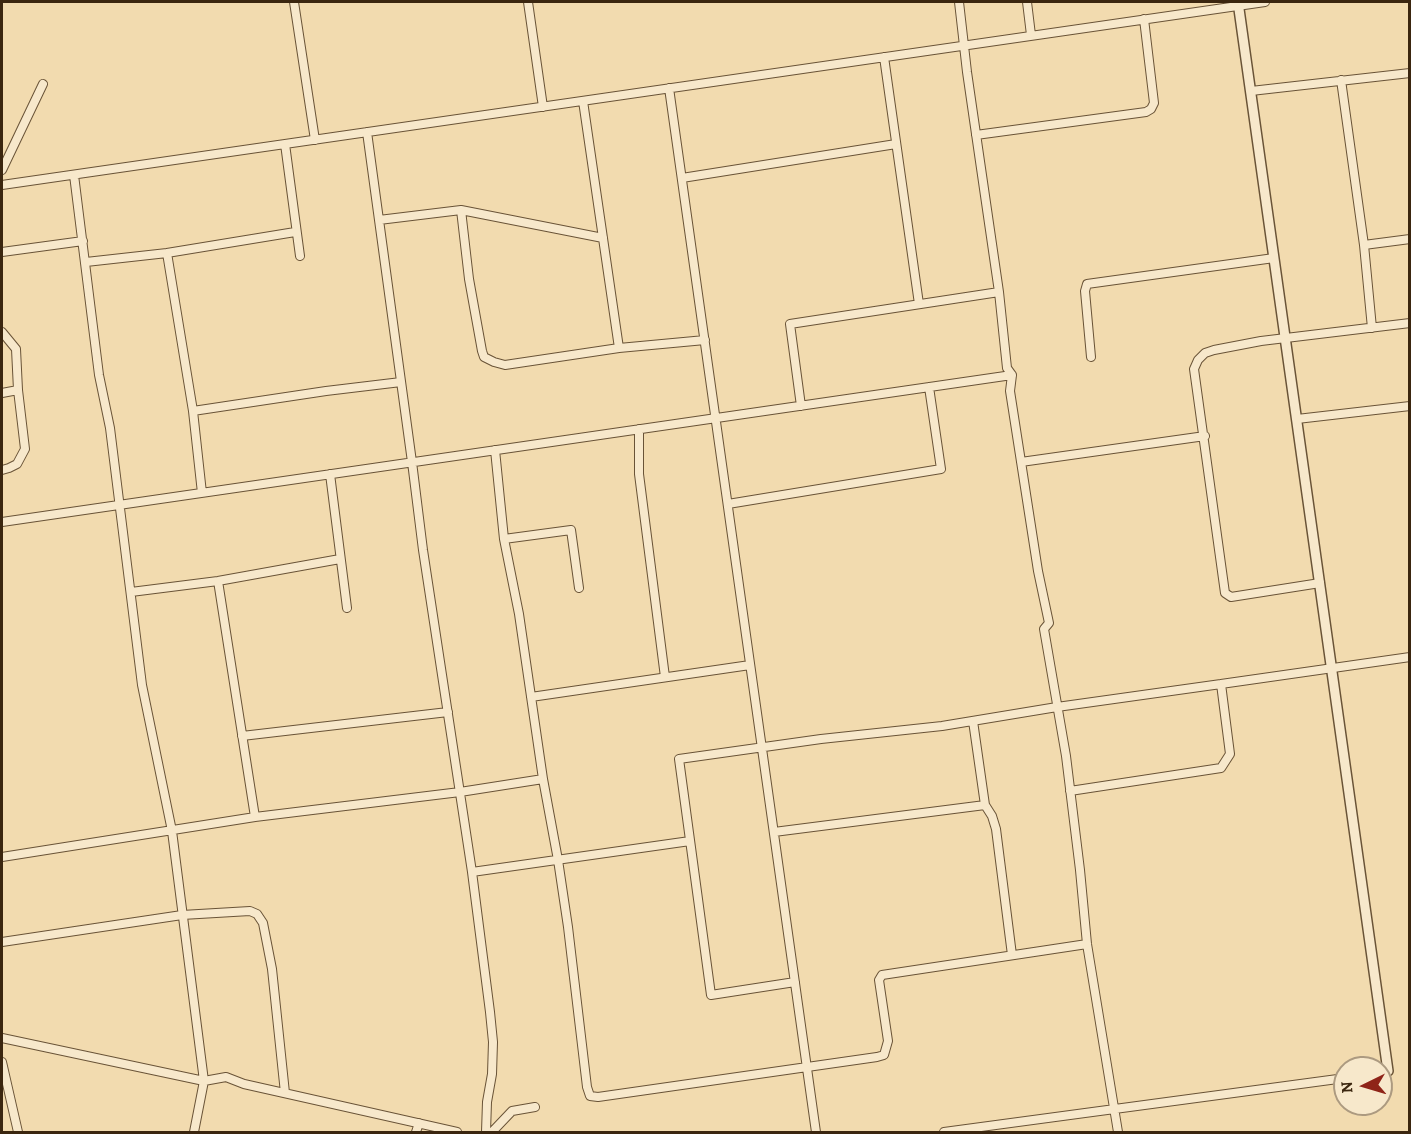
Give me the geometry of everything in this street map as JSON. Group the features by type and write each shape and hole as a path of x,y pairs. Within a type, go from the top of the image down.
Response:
{"street":[{"path":"294,2 315,140"},
{"path":"528,2 543,106"},
{"path":"959,2 999,292 1007,368 1012,375 1010,391 1038,571 1049,623 1044,629 1070,791 1087,944 1118,1132"},
{"path":"1027,2 1031,35"},
{"path":"2,185 1144,19 1239,3 1265,2"},
{"path":"1239,3 1332,668 1382,1056"},
{"path":"976,135 1146,112 1151,109 1154,103 1144,19"},
{"path":"884,57 919,304"},
{"path":"1251,91 1410,73"},
{"path":"1341,80 1364,245 1372,328"},
{"path":"2,170 43,84"},
{"path":"669,88 816,1132"},
{"path":"583,101 619,348"},
{"path":"367,132 423,550 472,872 493,1042 486,1132"},
{"path":"285,144 300,256"},
{"path":"682,178 896,144"},
{"path":"74,175 99,375 110,428 142,685 172,831 204,1082 194,1132"},
{"path":"379,220 461,210 603,238"},
{"path":"461,210 469,279 484,357 505,365 619,348 705,340"},
{"path":"86,262 167,253 295,232"},
{"path":"1364,245 1410,239"},
{"path":"2,252 83,241"},
{"path":"167,253 194,411 202,493"},
{"path":"1091,357 1085,291 1088,284 1274,258"},
{"path":"801,406 790,324 999,292"},
{"path":"1320,583 1231,597 1226,593 1194,369 1198,360 1205,353 1214,350 1410,323"},
{"path":"2,332 16,349 25,449 17,464 2,470"},
{"path":"2,522 1012,375"},
{"path":"194,411 401,382"},
{"path":"728,504 941,469 929,387"},
{"path":"2,393 18,390"},
{"path":"1297,419 1410,406"},
{"path":"639,429 639,474 665,677"},
{"path":"1022,462 1205,436"},
{"path":"495,450 504,539 519,614 543,779 558,860 590,1096 598,1097 807,1066 851,1062 884,1055 888,1041 879,980 882,975 1087,944"},
{"path":"330,474 347,608"},
{"path":"504,539 571,530 579,588"},
{"path":"131,592 340,559"},
{"path":"218,580 255,817"},
{"path":"795,982 711,995 678,759 973,721 1410,657"},
{"path":"531,697 750,665"},
{"path":"1070,791 1221,768 1230,754 1221,684"},
{"path":"242,736 448,712"},
{"path":"973,721 985,805 992,816 996,830 1012,955"},
{"path":"2,857 255,817 460,792 543,779"},
{"path":"774,832 985,805"},
{"path":"472,872 690,841"},
{"path":"2,942 182,915 250,911 257,914 262,923 272,969 285,1094"},
{"path":"2,1038 204,1082 226,1077 285,1094 457,1132"},
{"path":"2,1062 18,1132"},
{"path":"944,1132 1333,1080"},
{"path":"492,1132 512,1111 535,1107"},
{"path":"416,1132 419,1123"}]}
